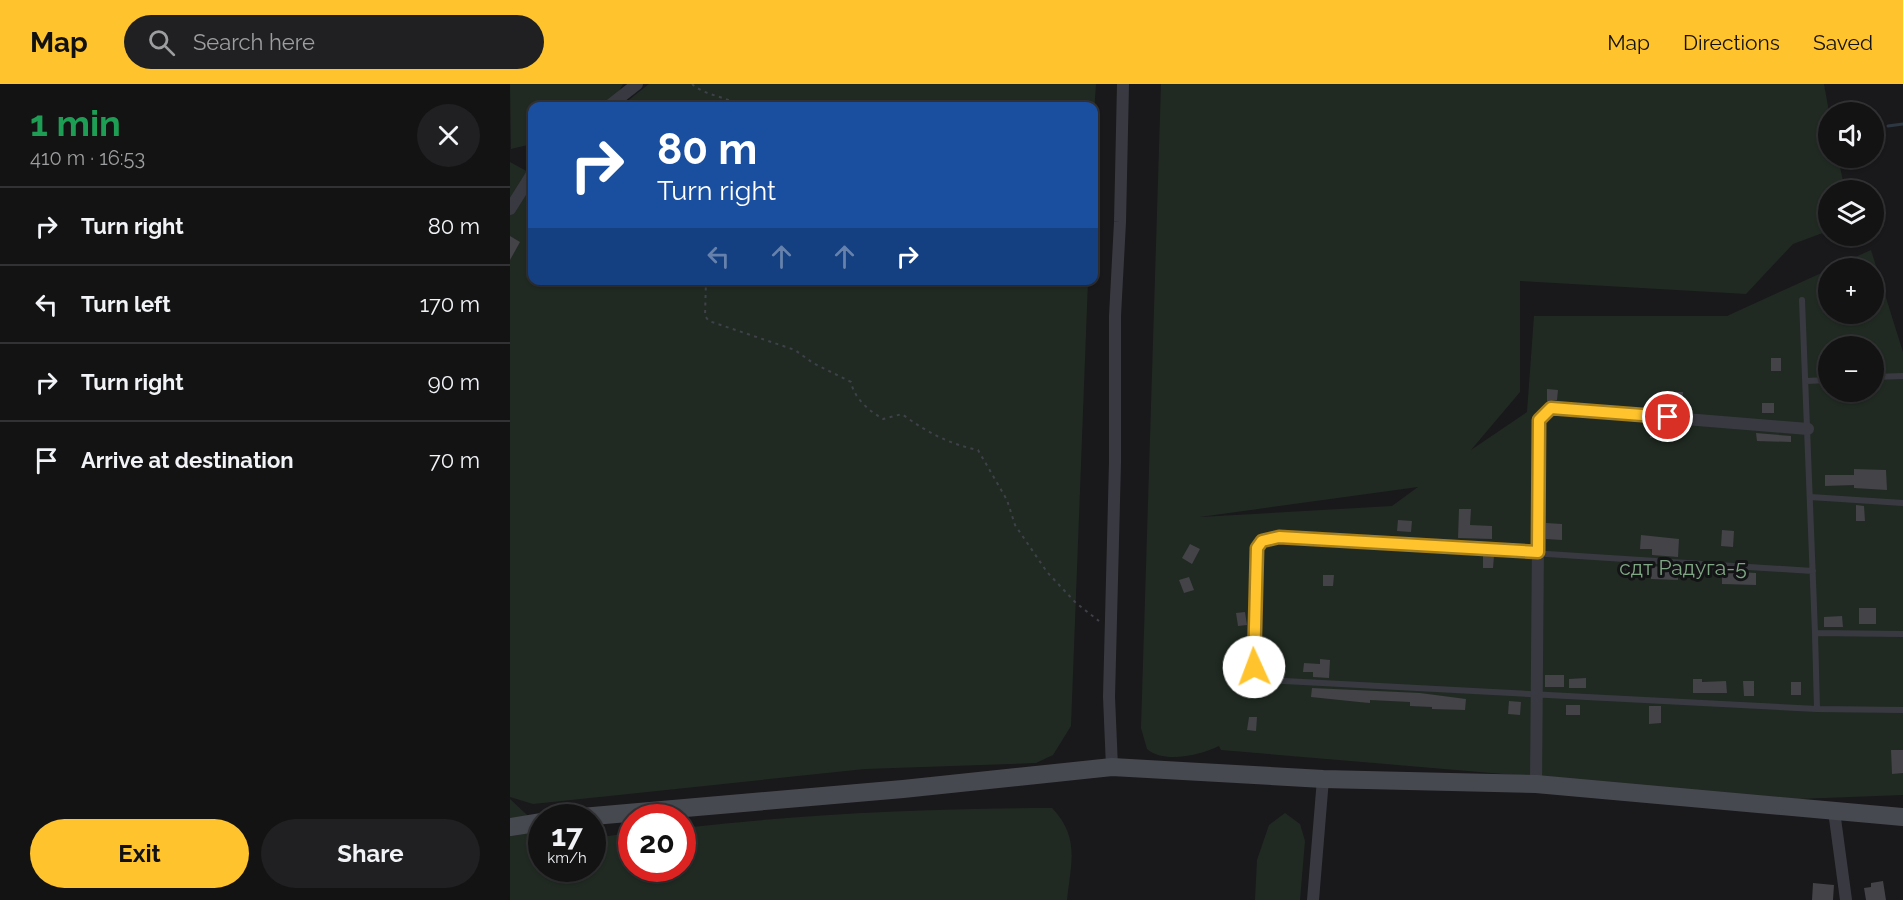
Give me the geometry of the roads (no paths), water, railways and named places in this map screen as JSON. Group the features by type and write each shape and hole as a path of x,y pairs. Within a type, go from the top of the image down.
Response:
{"street":[{"path":"614,102 637,84"},
{"path":"1112,766 1109,697 1115,462 1115,316 1123,84"},
{"path":"510,209 528,180"},
{"path":"1536,784 1539,420 1551,408 1808,429"},
{"path":"606,815 903,789 1112,766 1323,779 1536,784 1903,817"},
{"path":"1313,900 1323,779"},
{"path":"1834,811 1846,900"},
{"path":"510,827 528,824"}],"lane":[{"path":"1802,300 1817,709"},
{"path":"1884,377 1903,376"},
{"path":"1806,381 1818,380"},
{"path":"1810,497 1903,503"},
{"path":"1813,571 1538,552 1271,538 1262,541 1257,548 1252,658 1258,677 1264,680 1817,709 1903,710"},
{"path":"1815,633 1903,634"}],"waterway":[{"path":"1888,126 1903,124"}],"park label":[{"name":"сдт Радуга-5","path":"1683,567"}]}
